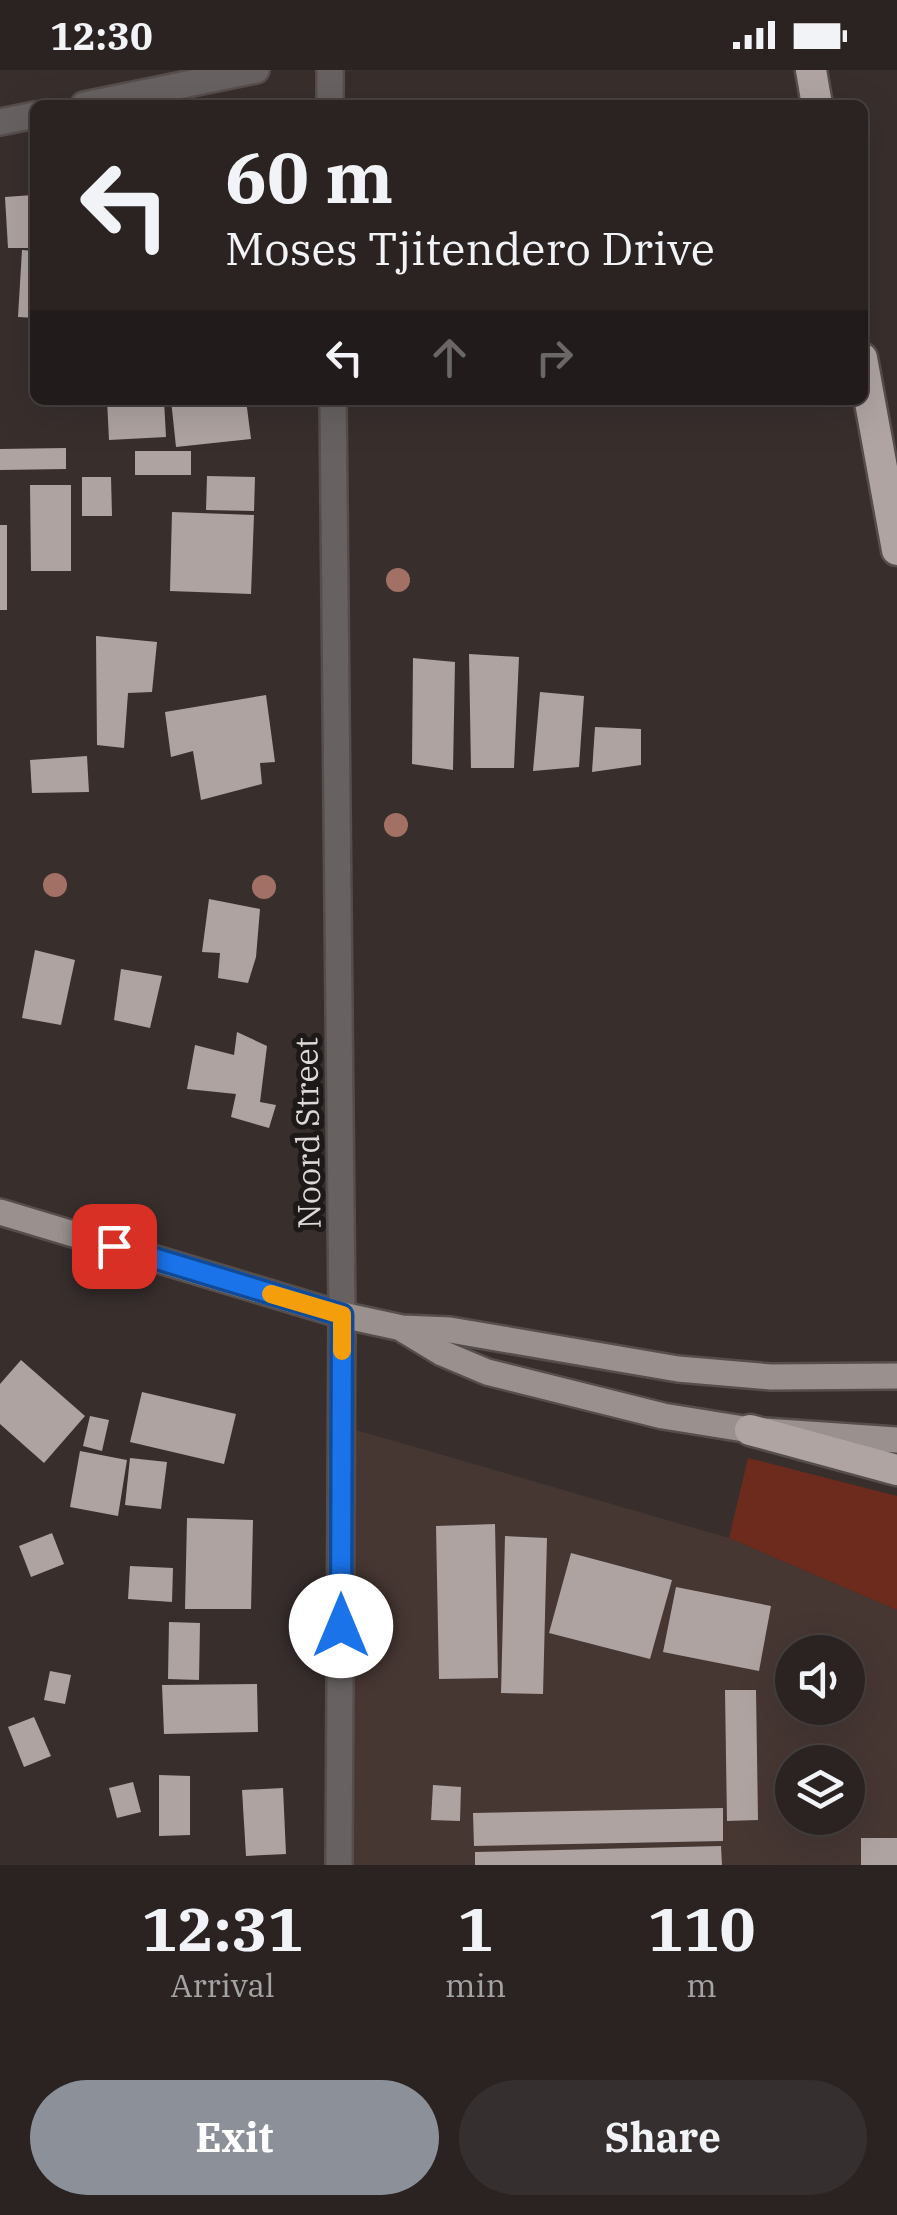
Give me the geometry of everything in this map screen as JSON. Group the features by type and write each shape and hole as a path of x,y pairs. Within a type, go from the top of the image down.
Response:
{"highway":[{"path":"811,70 816,100"},
{"path":"868,391 897,550"},
{"path":"750,1430 897,1470"}],"main road":[{"path":"0,1212 342,1315 402,1328 450,1330 678,1369 771,1377 897,1376"},
{"path":"402,1328 442,1353 502,1376 663,1416 750,1430 897,1440"}],"street":[{"path":"109,100 256,70"},
{"path":"330,70 330,100"},
{"path":"0,122 30,116"},
{"name":"Noord Street","path":"333,405 342,1315 340,1865"}],"shaded area":[{"path":"342,1426 729,1538 897,1610 897,1865 339,1865"},
{"path":"748,1458 897,1496 897,1610 729,1538"}],"building":[{"path":"30,195 30,248 8,248 5,197"},
{"path":"22,250 30,251 30,318 18,317"},
{"path":"107,405 164,405 166,437 109,440"},
{"path":"172,405 247,405 251,439 176,447"},
{"path":"66,448 66,469 0,470 0,449"},
{"path":"135,451 191,451 191,475 135,475"},
{"path":"207,476 255,477 254,511 206,510"},
{"path":"82,477 111,477 112,516 82,516"},
{"path":"30,485 71,485 71,571 31,571"},
{"path":"172,512 254,515 251,594 170,591"},
{"path":"0,525 7,525 7,610 0,610"},
{"path":"96,636 157,642 152,692 128,693 124,748 97,745"},
{"path":"469,654 519,657 514,768 471,768"},
{"path":"413,658 455,662 453,770 412,764"},
{"path":"540,692 584,696 579,767 533,771"},
{"path":"266,695 275,762 260,763 262,784 201,800 193,751 171,757 165,712"},
{"path":"595,727 641,729 641,765 592,772"},
{"path":"87,756 89,792 32,793 30,760"},
{"path":"209,899 260,909 256,957 248,983 218,978 220,953 202,952"},
{"path":"35,950 75,960 61,1025 22,1018"},
{"path":"121,969 162,976 150,1028 114,1020"},
{"path":"237,1032 267,1046 260,1102 276,1105 269,1128 231,1117 236,1094 187,1089 195,1045 234,1055"},
{"path":"21,1360 85,1416 44,1463 0,1424 0,1384"},
{"path":"142,1392 236,1414 224,1464 130,1442"},
{"path":"90,1416 109,1420 102,1451 83,1446"},
{"path":"80,1451 127,1460 118,1516 70,1507"},
{"path":"130,1458 167,1462 161,1509 125,1505"},
{"path":"187,1518 253,1520 251,1609 185,1609"},
{"path":"495,1524 498,1678 439,1679 436,1526"},
{"path":"52,1533 64,1564 31,1577 19,1546"},
{"path":"505,1536 547,1538 543,1694 501,1693"},
{"path":"571,1553 672,1580 650,1659 549,1633"},
{"path":"130,1566 173,1568 172,1602 128,1599"},
{"path":"676,1587 771,1606 759,1671 663,1652"},
{"path":"169,1622 200,1623 199,1680 168,1679"},
{"path":"50,1671 71,1675 65,1704 44,1700"},
{"path":"257,1684 258,1732 164,1734 162,1685"},
{"path":"725,1690 756,1690 758,1820 727,1821"},
{"path":"34,1717 51,1756 24,1767 8,1727"},
{"path":"159,1775 190,1776 190,1835 159,1836"},
{"path":"133,1782 141,1812 117,1818 109,1788"},
{"path":"433,1785 461,1787 460,1821 431,1820"},
{"path":"283,1788 286,1854 246,1856 242,1790"},
{"path":"723,1808 723,1841 474,1846 473,1813"},
{"path":"861,1838 897,1838 897,1865 861,1865"},
{"path":"721,1846 722,1865 475,1865 475,1852"}],"slow traffic":[{"path":"271,1294 342,1315 342,1351"}],"route":[{"path":"114,1246 342,1315 341,1626"}]}
